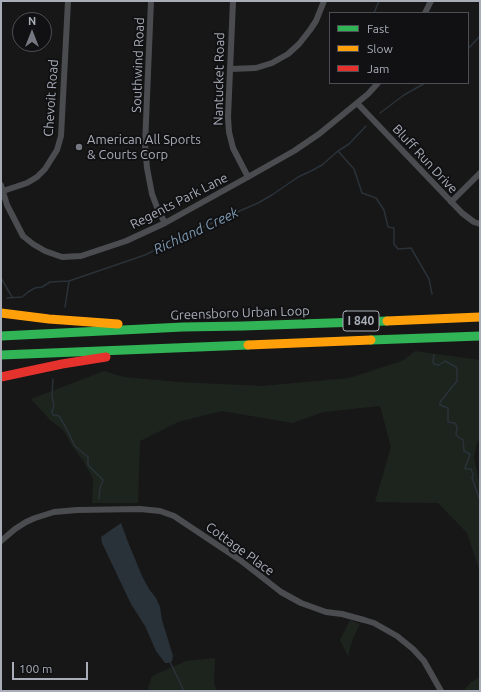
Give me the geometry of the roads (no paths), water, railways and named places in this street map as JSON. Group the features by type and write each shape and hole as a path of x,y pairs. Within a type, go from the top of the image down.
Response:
{"highway":[{"path":"1,313 99,323 183,327"},
{"name":"Greensboro Urban Loop","path":"1,336 183,327 480,317"},
{"name":"I 840","path":"1,355 480,336"},
{"path":"1,377 62,364 164,348"}],"street":[{"name":"Chevoit Road","path":"3,191 27,183 37,177 45,169 58,150 61,136 68,1"},
{"name":"Southwind Road","path":"151,1 145,146 152,194 165,223"},
{"name":"Nantucket Road","path":"233,1 228,117 233,148 248,177"},
{"path":"230,69 256,68 272,63 288,54 299,44 310,30 316,21 324,1"},
{"path":"426,12 431,1"},
{"name":"Regents Park Lane","path":"1,185 7,205 23,236 45,251 62,257 81,256 126,241 165,223 248,177 316,137 368,94 377,84"},
{"name":"Bluff Run Drive","path":"357,103 462,213 474,222 480,224"},
{"path":"451,202 480,173"},
{"name":"Cottage Place","path":"1,541 26,522 54,512 140,509 160,511 174,516 240,560 281,592 301,603 326,612 342,614 374,623 397,636 413,649 424,661 441,691"}],"waterway":[{"path":"374,12 379,1"},
{"name":"Richland Creek","path":"469,48 480,36"},
{"name":"Richland Creek","path":"380,113 404,95 423,84"},
{"name":"Richland Creek","path":"7,298 22,297 35,288 42,287 50,282 69,281 145,255 196,230 258,203 298,177 322,165 338,151 349,144 366,126"},
{"path":"338,151 354,169 362,193 376,198 384,210 388,227 394,228 394,244 398,249 411,248 429,279 432,294"},
{"path":"1,278 12,297"},
{"path":"65,307 69,281"},
{"path":"434,355 434,364 439,365 445,361 456,367 457,370 457,381 440,402 440,405 448,408 448,422 455,423 457,427 456,435 463,440 464,451 470,454 465,469 471,469 473,474 472,478 480,501"},
{"path":"53,379 53,415 59,416 75,446 88,457 88,465 103,480 100,488 99,499"},
{"path":"170,662 184,691"}],"place":[{"name":"American All Sports & Courts Corp","path":"79,147"}]}
